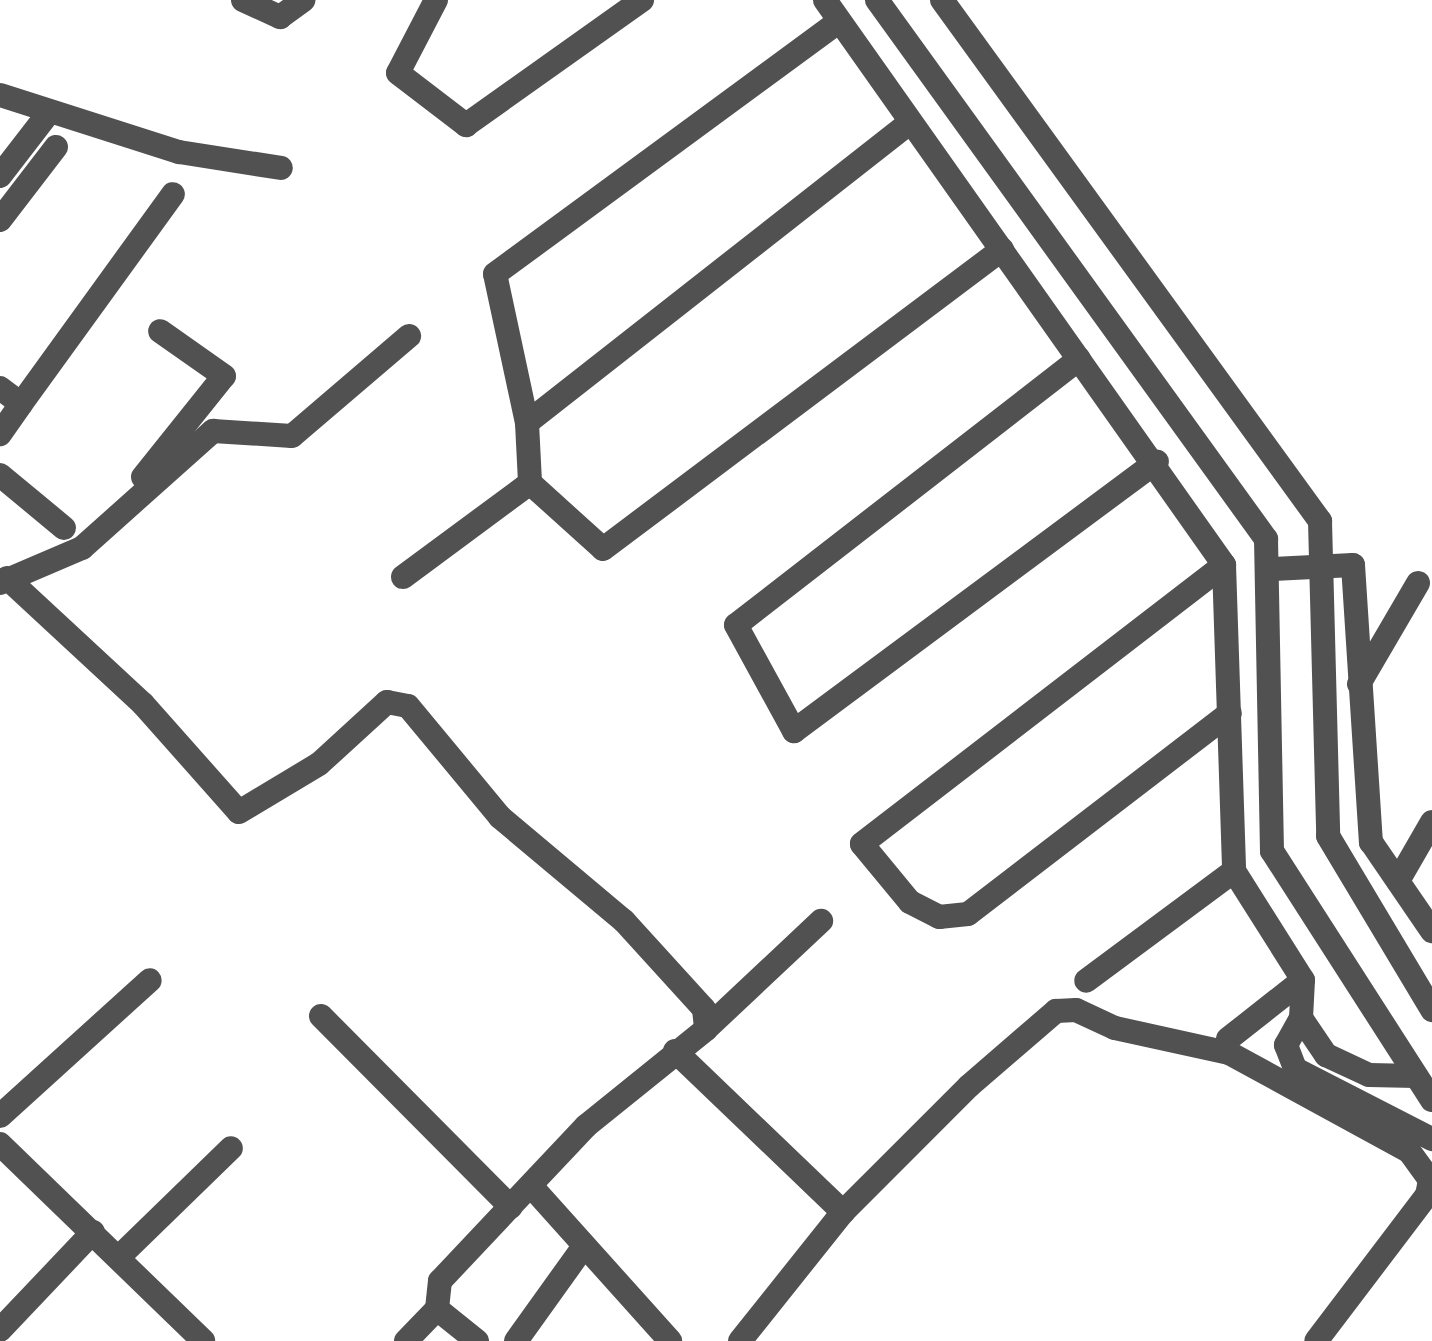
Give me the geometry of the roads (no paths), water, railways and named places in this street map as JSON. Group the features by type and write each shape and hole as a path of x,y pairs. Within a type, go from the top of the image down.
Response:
{"street":[{"path":"243,0 280,17 303,0"},
{"path":"436,0 398,73 466,125 642,0"},
{"path":"877,0 1254,521 1273,569 1272,851 1432,1100"},
{"path":"942,0 1320,521 1328,836 1432,1010"},
{"path":"1002,249 603,549 530,483 527,423 495,274 831,12 1157,461 1224,566 1234,871 1303,980 1300,1018 1286,1045 1294,1069 1356,1105 1432,1139"},
{"path":"0,94 47,115 179,152 281,168"},
{"path":"0,176 47,115"},
{"path":"527,423 908,124"},
{"path":"0,220 56,147"},
{"path":"955,187 992,161"},
{"path":"0,434 173,194"},
{"path":"160,331 224,376 129,499 82,548 4,580 143,704 239,812 319,764 387,702 408,706 500,818 624,921 704,1009 706,1029"},
{"path":"129,499 213,431 292,436 409,336"},
{"path":"1078,358 736,625 794,731 1157,461"},
{"path":"0,388 21,404"},
{"path":"0,475 64,528"},
{"path":"403,578 530,483"},
{"path":"1273,569 1353,565 1368,829 1432,931"},
{"path":"1224,566 862,844 910,902 939,917 968,914 1230,712"},
{"path":"1359,684 1418,583"},
{"path":"1399,881 1432,822"},
{"path":"1086,981 1234,871"},
{"path":"406,1341 437,1309 440,1281 586,1126 706,1029 821,921"},
{"path":"0,1116 150,980"},
{"path":"1228,1039 1303,980"},
{"path":"740,1341 843,1211 1057,1011 1229,1053 1409,1150 1430,1180 1427,1195 1316,1341"},
{"path":"322,1016 511,1208"},
{"path":"1300,1018 1326,1055 1369,1075 1416,1076"},
{"path":"675,1052 843,1211"},
{"path":"1356,1105 1369,1075"},
{"path":"119,1257 231,1148"},
{"path":"2,1151 94,1232 202,1341"},
{"path":"532,1187 670,1341"},
{"path":"0,1330 94,1232"},
{"path":"516,1341 584,1246"},
{"path":"437,1309 477,1341"}]}
